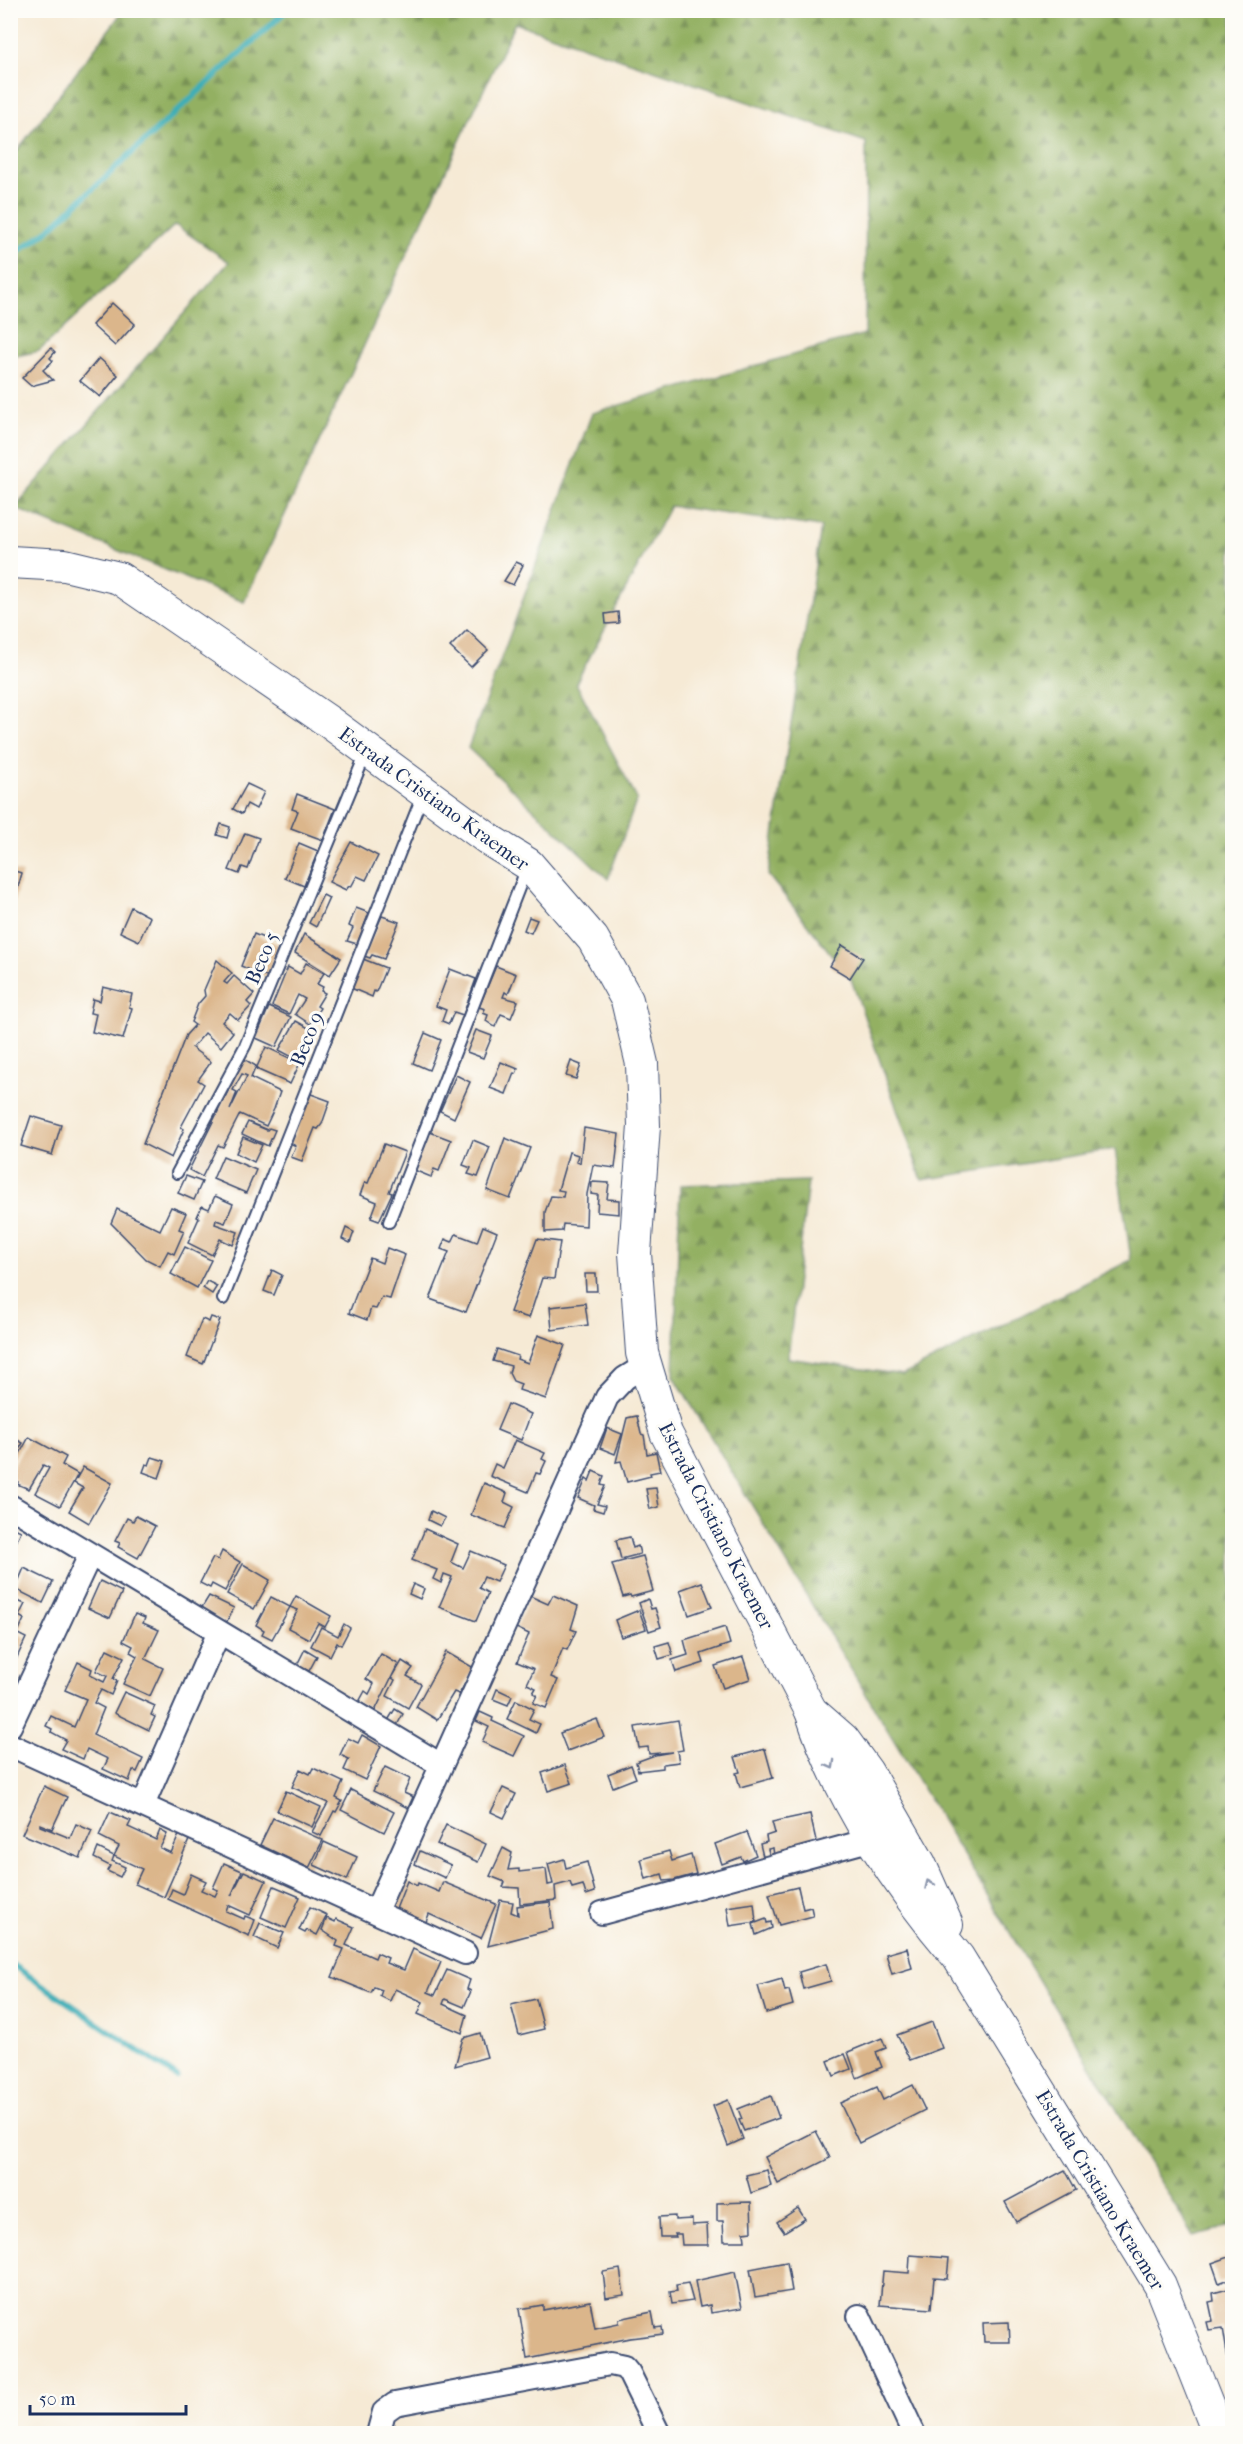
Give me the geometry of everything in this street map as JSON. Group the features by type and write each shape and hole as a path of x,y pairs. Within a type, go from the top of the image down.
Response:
{"main road":[{"name":"Estrada Cristiano Kraemer","path":"10,562 65,565 119,578 368,750 491,841 528,864 593,939 627,1000 642,1064 644,1126 635,1253 642,1353 666,1433 811,1711 843,1738 867,1772 886,1833 925,1874 944,1917 958,1958 1161,2285 1219,2433"}],"street":[{"path":"376,1911 607,1397 625,1378 646,1365"},
{"path":"10,1506 441,1765"},
{"path":"10,1726 90,1555"},
{"path":"143,1805 219,1632"},
{"path":"10,1745 465,1953"},
{"path":"602,1913 886,1833"},
{"path":"859,2316 914,2433"},
{"path":"378,2433 384,2412 395,2404 610,2364 624,2367 629,2373 658,2433"}],"lane":[{"name":"Beco 5","path":"177,1173 245,1046 368,750"},
{"name":"Beco 9","path":"224,1299 424,792"},
{"path":"389,1222 528,864"}],"green space":[{"path":"123,11 1232,11 1232,2226 1193,2236 674,1376 680,1185 808,1181 788,1358 903,1375 1131,1260 1115,1149 922,1180 851,979 768,875 821,527 670,506 576,683 637,799 608,879 468,748 592,413 865,334 866,142 515,23 244,602 14,508 229,262 175,225 39,351 11,357 10,160"}],"building":[{"path":"112,303 135,324 115,346 92,325"},
{"path":"51,348 55,352 50,358 53,361 43,370 53,380 31,386 22,378"},
{"path":"99,358 118,375 100,397 80,381"},
{"path":"516,562 523,565 513,585 504,581"},
{"path":"618,612 619,623 606,624 605,614"},
{"path":"467,630 488,650 471,667 450,647"},
{"path":"247,784 264,792 256,809 247,804 242,814 233,809"},
{"path":"297,794 335,809 323,840 291,828 298,811 292,809"},
{"path":"221,824 230,827 227,838 217,835"},
{"path":"245,833 259,838 248,869 242,867 239,874 229,870"},
{"path":"351,842 378,856 366,880 357,876 351,887 349,886 346,890 329,882"},
{"path":"299,843 318,851 304,886 285,878"},
{"path":"10,870 22,873 11,912 10,912"},
{"path":"323,895 329,898 316,927 309,923"},
{"path":"131,907 150,917 139,941 120,932"},
{"path":"356,908 369,913 357,944 347,941 353,928 349,926"},
{"path":"382,916 399,922 384,959 372,955 370,958 364,956"},
{"path":"529,917 537,920 531,933 524,930"},
{"path":"254,934 280,945 267,977 241,966"},
{"path":"304,934 341,958 330,975 295,953"},
{"path":"842,945 863,958 850,978 830,966"},
{"path":"363,959 386,968 372,997 351,988"},
{"path":"217,960 232,973 224,982 227,984 234,976 254,994 247,1002 251,1006 238,1020 230,1013 222,1022 233,1032 221,1047 205,1033 192,1048 211,1062 198,1080 204,1084 181,1127 184,1129 171,1158 143,1144 186,1035 195,1025 191,1022 198,1004 205,996 204,990"},
{"path":"306,963 324,973 317,984 323,987 321,991 325,993 317,1006 320,1008 310,1024 295,1014 305,999 298,995 289,1014 272,1006 288,967 300,974"},
{"path":"496,966 516,974 508,994 505,992 503,997 518,1001 511,1018 501,1014 495,1027 486,1021 488,1015 483,1013 485,1009 479,1007"},
{"path":"450,969 476,979 463,1015 454,1012 449,1024 442,1021 446,1010 436,1006"},
{"path":"103,987 132,994 129,1007 132,1008 123,1039 92,1032 96,1014 90,1013 93,999 100,1001"},
{"path":"269,1007 291,1017 276,1047 256,1038"},
{"path":"296,1021 314,1031 298,1060 279,1050"},
{"path":"476,1030 492,1036 483,1058 467,1052"},
{"path":"425,1033 441,1040 429,1070 413,1063"},
{"path":"266,1047 300,1063 290,1084 256,1069"},
{"path":"244,1059 256,1066 251,1078 280,1092 266,1126 240,1114 223,1147 218,1145 202,1177 189,1170","holes":["242,1074 247,1076 230,1110 237,1092 233,1090"]},
{"path":"571,1061 581,1065 576,1079 566,1076"},
{"path":"501,1062 518,1069 516,1074 514,1073 506,1094 490,1088"},
{"path":"456,1075 470,1082 454,1118 440,1111"},
{"path":"311,1094 330,1101 322,1124 318,1129 315,1128 302,1161 291,1157 296,1146 290,1143"},
{"path":"31,1116 61,1125 52,1155 21,1146"},
{"path":"248,1122 267,1130 269,1128 275,1130 268,1146 242,1134"},
{"path":"584,1128 619,1134 615,1168 593,1165 587,1194 586,1226 563,1224 562,1231 545,1232 545,1212 551,1196 563,1197 564,1191 558,1190 569,1152 578,1155 576,1162 580,1163"},
{"path":"430,1132 451,1140 439,1171 434,1169 431,1177 414,1170"},
{"path":"243,1137 262,1145 254,1162 236,1153"},
{"path":"505,1138 530,1148 510,1199 487,1190"},
{"path":"473,1140 490,1147 478,1177 468,1174 471,1168 463,1165"},
{"path":"384,1144 405,1152 389,1192 392,1193 379,1221 371,1218 377,1202 360,1195 365,1182 368,1183"},
{"path":"223,1156 256,1170 246,1193 213,1179"},
{"path":"186,1176 202,1182 194,1200 178,1193"},
{"path":"592,1182 609,1183 607,1199 619,1200 619,1214 597,1212 598,1195 591,1194"},
{"path":"215,1196 233,1204 225,1223 216,1220 215,1224 238,1232 233,1245 220,1239 212,1255 188,1243 202,1206 209,1209"},
{"path":"171,1207 186,1213 179,1229 184,1231 174,1254 168,1251 160,1266 146,1259 111,1223 117,1209 160,1230"},
{"path":"483,1226 497,1232 466,1312 430,1299 449,1252 441,1249 445,1239 452,1242 456,1234 477,1242"},
{"path":"346,1228 354,1232 350,1243 342,1239"},
{"path":"537,1239 560,1242 554,1279 542,1278 529,1318 510,1312"},
{"path":"185,1247 211,1260 197,1288 171,1274"},
{"path":"387,1248 405,1255 390,1299 382,1297 376,1309 371,1308 367,1320 349,1313 370,1258 382,1263"},
{"path":"272,1270 282,1275 274,1295 264,1291"},
{"path":"585,1274 596,1274 597,1291 586,1291"},
{"path":"207,1281 217,1286 212,1294 203,1288"},
{"path":"585,1303 588,1325 552,1330 550,1307"},
{"path":"211,1317 220,1320 203,1364 187,1357 202,1319 209,1322"},
{"path":"538,1335 565,1345 546,1399 519,1390 521,1384 513,1381 509,1373 511,1366 493,1361 497,1349 518,1356 517,1359 528,1363"},
{"path":"508,1404 531,1414 521,1440 497,1430"},
{"path":"637,1416 641,1434 644,1435 647,1454 656,1452 660,1471 650,1473 651,1476 627,1482 621,1461 616,1462 627,1418"},
{"path":"607,1428 622,1434 615,1454 600,1448"},
{"path":"10,1436 23,1443 10,1464"},
{"path":"29,1437 66,1457 62,1465 78,1474 60,1506 35,1493 49,1468 43,1465 29,1489 10,1478 10,1472"},
{"path":"515,1440 545,1453 542,1459 546,1461 540,1474 536,1473 528,1492 490,1476 495,1464 503,1468"},
{"path":"152,1457 165,1461 159,1478 143,1472"},
{"path":"83,1467 112,1483 89,1523 69,1511 83,1488 74,1483"},
{"path":"593,1471 604,1476 601,1485 605,1486 597,1504 605,1506 603,1512 593,1509 594,1505 578,1498 586,1479 589,1481"},
{"path":"484,1483 507,1493 504,1502 514,1507 505,1528 471,1515"},
{"path":"656,1488 659,1507 650,1509 646,1489"},
{"path":"431,1511 445,1518 440,1526 428,1520"},
{"path":"136,1516 155,1526 138,1558 118,1547 120,1543 115,1541 127,1518 133,1521"},
{"path":"10,1526 21,1531 10,1555"},
{"path":"425,1529 458,1544 451,1562 463,1568 471,1551 504,1565 496,1582 484,1577 479,1588 488,1593 476,1621 439,1607 452,1577 444,1574 441,1583 433,1579 437,1570 412,1560"},
{"path":"630,1537 633,1548 638,1546 640,1554 621,1559 616,1540"},
{"path":"222,1551 240,1562 225,1591 212,1584 210,1588 200,1583 213,1558 218,1560"},
{"path":"643,1556 653,1591 623,1597 612,1564"},
{"path":"243,1564 270,1580 254,1609 227,1594"},
{"path":"24,1568 53,1582 43,1603 15,1589"},
{"path":"100,1581 122,1592 110,1618 88,1608"},
{"path":"702,1582 712,1607 689,1615 680,1590"},
{"path":"413,1584 424,1589 420,1599 409,1594"},
{"path":"553,1595 578,1606 571,1629 576,1631 567,1650 563,1648 551,1677 558,1680 546,1708 533,1703 537,1695 533,1693 536,1688 527,1684 534,1669 517,1662 529,1634 516,1628 530,1596 548,1604"},
{"path":"209,1596 234,1608 226,1623 201,1609"},
{"path":"296,1596 331,1616 325,1627 318,1623 309,1639 288,1628 298,1610 290,1607"},
{"path":"271,1597 290,1607 272,1639 262,1634 264,1630 256,1625"},
{"path":"10,1598 25,1604 19,1616 24,1619 19,1630 10,1627"},
{"path":"648,1599 651,1609 655,1608 661,1627 649,1631 639,1603"},
{"path":"639,1610 646,1629 621,1637 615,1620"},
{"path":"135,1614 145,1618 143,1623 159,1630 145,1659 163,1668 150,1696 123,1684 137,1656 130,1652 133,1646 123,1641"},
{"path":"344,1624 350,1628 341,1645 337,1642 330,1656 311,1646 321,1627 338,1636"},
{"path":"725,1627 730,1644 701,1654 704,1663 676,1672 672,1660 688,1655 684,1640"},
{"path":"10,1630 26,1638 13,1666 10,1664"},
{"path":"669,1642 673,1655 659,1659 655,1646"},
{"path":"107,1649 124,1657 113,1679 117,1681 111,1695 101,1690 94,1703 104,1708 93,1735 143,1759 137,1772 133,1770 129,1781 103,1769 108,1759 87,1749 83,1759 61,1749 66,1740 51,1732 52,1729 46,1726 51,1716 74,1727 86,1699 65,1690 78,1662 92,1669 90,1675 104,1682 107,1676 96,1671"},
{"path":"305,1649 317,1656 309,1671 297,1665"},
{"path":"446,1652 474,1668 459,1694 454,1692 437,1720 416,1707"},
{"path":"381,1654 398,1664 375,1711 359,1702 365,1691 369,1694 374,1684 366,1679"},
{"path":"743,1657 750,1679 723,1688 715,1666"},
{"path":"402,1661 413,1668 407,1676 421,1684 408,1708 387,1696 395,1680 392,1678"},
{"path":"497,1689 512,1696 508,1705 493,1699"},
{"path":"124,1692 155,1706 151,1715 155,1717 149,1730 114,1713"},
{"path":"516,1700 534,1709 529,1719 540,1724 536,1733 507,1719"},
{"path":"395,1709 403,1714 396,1727 387,1722"},
{"path":"480,1712 493,1718 492,1721 524,1736 514,1756 482,1742 489,1727 476,1721"},
{"path":"597,1719 604,1737 567,1751 560,1733"},
{"path":"678,1720 683,1750 677,1751 679,1762 663,1764 663,1768 638,1771 636,1762 672,1752 649,1754 648,1747 639,1748 635,1727"},
{"path":"362,1735 381,1746 365,1780 344,1770 349,1759 340,1755 348,1738 358,1743"},
{"path":"765,1749 773,1778 740,1787 736,1773 740,1772 735,1757"},
{"path":"565,1765 572,1783 548,1791 542,1773"},
{"path":"631,1765 636,1778 613,1787 608,1774"},
{"path":"385,1767 410,1779 404,1793 413,1797 408,1808 373,1791"},
{"path":"313,1768 343,1782 336,1798 342,1801 321,1836 312,1832 328,1803 292,1787 300,1769 310,1774"},
{"path":"44,1786 67,1797 52,1829 40,1824 40,1826 70,1838 76,1824 92,1831 80,1858 22,1834"},
{"path":"503,1788 516,1794 504,1818 491,1812"},
{"path":"351,1790 394,1812 384,1832 341,1810"},
{"path":"286,1791 321,1807 312,1827 277,1811"},
{"path":"110,1812 131,1821 128,1827 156,1840 160,1830 167,1834 160,1848 171,1853 179,1835 189,1840 164,1897 135,1884 142,1869 114,1856 119,1846 99,1836"},
{"path":"810,1814 817,1845 774,1856 773,1848 768,1849 771,1860 764,1861 760,1844 767,1842 766,1836 775,1833 772,1822"},
{"path":"273,1818 323,1840 309,1868 260,1845"},
{"path":"446,1825 486,1844 478,1862 437,1844"},
{"path":"747,1832 756,1855 743,1861 741,1857 722,1864 715,1844"},
{"path":"324,1842 357,1857 347,1880 314,1865"},
{"path":"98,1848 114,1856 112,1861 125,1867 120,1877 107,1871 110,1866 94,1858"},
{"path":"503,1848 512,1853 508,1870 519,1869 519,1872 546,1869 548,1885 553,1884 548,1864 564,1859 566,1868 587,1862 595,1892 586,1895 583,1885 572,1888 570,1882 555,1886 556,1900 520,1904 519,1888 503,1887 505,1882 490,1876"},
{"path":"420,1851 451,1865 445,1878 415,1864"},
{"path":"669,1851 672,1861 691,1855 696,1874 664,1881 662,1874 646,1879 641,1859"},
{"path":"224,1863 242,1871 231,1896 244,1871 266,1881 250,1915 228,1905 226,1911 244,1919 245,1916 255,1920 249,1936 168,1899 172,1889 183,1894 191,1874 206,1881 201,1890 215,1896 218,1890 213,1888"},
{"path":"407,1881 439,1892 443,1882 496,1904 481,1938 429,1914 426,1922 396,1909"},
{"path":"274,1886 300,1897 286,1928 261,1917"},
{"path":"798,1887 803,1909 811,1907 813,1916 779,1925 769,1894"},
{"path":"500,1900 513,1902 511,1912 518,1915 517,1906 550,1902 553,1929 488,1946"},
{"path":"754,1903 756,1922 730,1926 727,1907"},
{"path":"310,1907 327,1915 317,1935 307,1930 305,1933 299,1930"},
{"path":"327,1918 335,1922 336,1919 354,1927 346,1945 375,1958 377,1953 388,1958 386,1963 404,1970 413,1949 441,1962 428,1992 435,1995 447,1970 470,1980 467,1989 471,1991 464,2007 445,1999 443,2004 467,2015 462,2033 418,2014 423,2002 395,1989 390,2001 380,1996 382,1990 374,1987 371,1993 332,1977 344,1949 336,1946 338,1941 322,1930"},
{"path":"766,1919 767,1923 771,1922 772,1928 756,1935 753,1924"},
{"path":"260,1923 284,1933 277,1948 254,1937"},
{"path":"907,1948 912,1968 892,1974 886,1954"},
{"path":"826,1964 831,1981 803,1989 799,1972"},
{"path":"782,1979 785,1991 789,1990 793,2005 766,2013 758,1986"},
{"path":"536,1999 544,2029 519,2035 511,2005"},
{"path":"932,2022 942,2048 910,2060 897,2035"},
{"path":"480,2033 487,2057 455,2066 463,2038"},
{"path":"882,2038 886,2048 876,2052 882,2067 857,2078 848,2052"},
{"path":"845,2054 851,2069 834,2076 828,2061"},
{"path":"913,2085 925,2110 859,2143 840,2103 877,2087 883,2100"},
{"path":"771,2096 779,2118 744,2131 739,2120 742,2119 738,2109"},
{"path":"728,2100 743,2139 728,2146 713,2106"},
{"path":"816,2131 830,2158 778,2184 765,2157"},
{"path":"767,2170 771,2186 751,2193 746,2175"},
{"path":"1065,2170 1076,2190 1016,2222 1005,2202"},
{"path":"751,2202 752,2231 744,2232 745,2241 724,2241 723,2221 717,2221 717,2203"},
{"path":"798,2208 805,2219 784,2232 777,2222"},
{"path":"675,2216 675,2220 692,2219 692,2225 707,2224 708,2245 682,2245 681,2234 675,2234 676,2237 660,2237 659,2217"},
{"path":"910,2255 949,2258 947,2279 934,2278 931,2309 880,2305 883,2271 909,2273"},
{"path":"1232,2256 1232,2278 1219,2283 1212,2263"},
{"path":"787,2262 792,2291 755,2297 750,2269"},
{"path":"620,2269 624,2295 606,2298 603,2272"},
{"path":"735,2272 742,2308 711,2313 710,2305 700,2307 695,2281"},
{"path":"688,2283 693,2301 672,2304 670,2292 677,2291 676,2285"},
{"path":"1232,2288 1232,2358 1228,2359 1223,2328 1209,2330 1207,2322 1213,2321 1209,2302 1214,2301 1213,2293"},
{"path":"590,2301 595,2328 619,2323 619,2319 652,2312 655,2328 662,2327 663,2334 630,2338 527,2359 519,2309 543,2305 543,2310"},
{"path":"1009,2322 1010,2342 984,2342 983,2323"}],"waterway":[{"path":"10,257 46,232 287,10"},
{"path":"10,1963 177,2077"}]}
